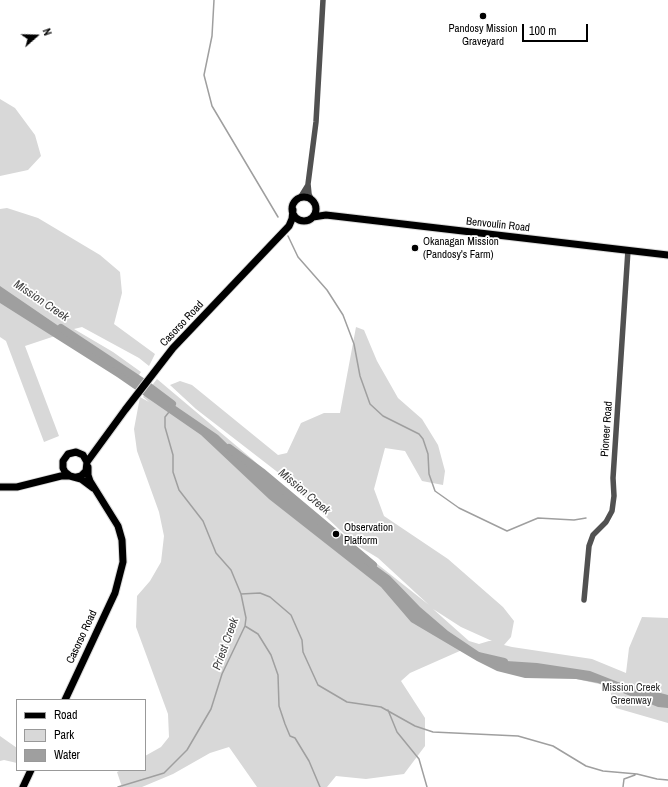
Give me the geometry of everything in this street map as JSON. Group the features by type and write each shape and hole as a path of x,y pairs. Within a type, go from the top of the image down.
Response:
{"main road":[{"path":"314,202 316,210 313,217 303,221 296,217 293,210 294,203 300,198 304,197 314,202 326,215"},
{"name":"Casorso Road","path":"65,699 115,593 123,562 122,540 118,526 88,475 88,464 100,444 173,348 289,226 292,219 293,210"},
{"name":"Benvoulin Road","path":"313,217 326,215 668,255"},
{"name":"Casorso Road","path":"289,226 303,221"},
{"name":"Casorso Road","path":"80,453 89,451 100,444"},
{"path":"0,487 17,487 62,476 74,477 84,474 88,464 83,455 80,453 76,452 68,454 59,469 42,480"},
{"path":"63,461 63,468 65,472 74,477"},
{"name":"Casorso Road","path":"74,477 88,484 98,494"},
{"path":"23,787 31,771"}],"street":[{"path":"314,202 309,194 308,184 316,122 323,0"},
{"path":"300,198 308,184"},
{"name":"Pioneer Road","path":"584,600 589,546 593,534 606,522 612,511 614,496 613,478 628,250"}],"green space":[{"path":"0,99 15,108 35,135 41,156 28,170 0,176"},
{"path":"7,208 38,218 100,255 120,272 122,293 114,324 155,354 149,366 139,358 82,327 74,329 113,352 141,372 133,384 55,336 25,346 59,436 44,442 6,341 0,337 0,209"},
{"name":"Mission Creek Greenway","path":"356,327 364,330 377,361 398,398 422,419 438,445 445,471 443,485 422,481 405,451 385,448 374,489 384,516 448,559 503,607 514,621 511,637 504,645 592,659 626,673 629,648 642,617 668,618 668,723 616,708 608,686 468,655 462,650 410,673 401,681 425,718 425,746 404,774 366,779 336,776 327,787 257,787 229,747 210,753 173,774 142,787 122,787 117,772 146,771 146,755 161,747 169,737 168,714 136,627 137,596 150,581 161,562 164,536 159,512 137,451 134,429 140,397 149,402 143,397 157,379 252,459 332,531 376,563 429,605 378,558 355,544 280,474 196,409 170,385 180,381 192,385 278,455 287,453 301,423 324,413 340,413","holes":["433,609 461,627 492,641 479,644 469,641"]},
{"path":"0,736 16,747 16,763 4,760 0,761"}],"water":[{"name":"Mission Creek","path":"0,286 218,435 256,472 291,498 325,529 390,576 420,607 448,631 491,660 537,663 590,671 618,682 668,695 668,708 658,707 598,683 576,679 525,678 497,671 477,661 411,622 381,587 269,499 201,435 117,377 0,303"}],"waterway":[{"path":"214,0 212,36 204,75 212,106 278,217"},
{"path":"288,236 298,257 327,290 343,315 354,344 360,376 370,404 383,416 419,434 423,439 428,454 429,474 435,491 459,508 507,531 538,518 574,520 586,518"},
{"name":"Mission Creek","path":"61,328 144,383 172,404"},
{"name":"Priest Creek","path":"118,787 164,773 187,750 211,709 222,674 245,626 246,618 241,594 231,570 216,553 203,521 179,490 173,472 173,455 165,427 165,417 169,412"},
{"name":"Mission Creek","path":"229,448 263,473 373,565"},
{"path":"241,594 260,593 270,597 291,615 302,640 303,652 318,685 347,702 381,707 415,726 433,732 518,736 553,746 586,766 603,771 637,774 668,780"},
{"path":"245,626 258,634 271,655 278,675 279,706 285,724 290,736 295,738 309,761 320,787"},
{"name":"Mission Creek","path":"478,656 504,662"},
{"path":"388,710 397,732 419,759 427,787"},
{"path":"623,787 624,779 635,775"}],"place":[{"name":"Pandosy Mission Graveyard","path":"483,16"},
{"name":"Okanagan Mission (Pandosy's Farm)","path":"415,248"},
{"name":"Observation Platform","path":"336,534"}]}
